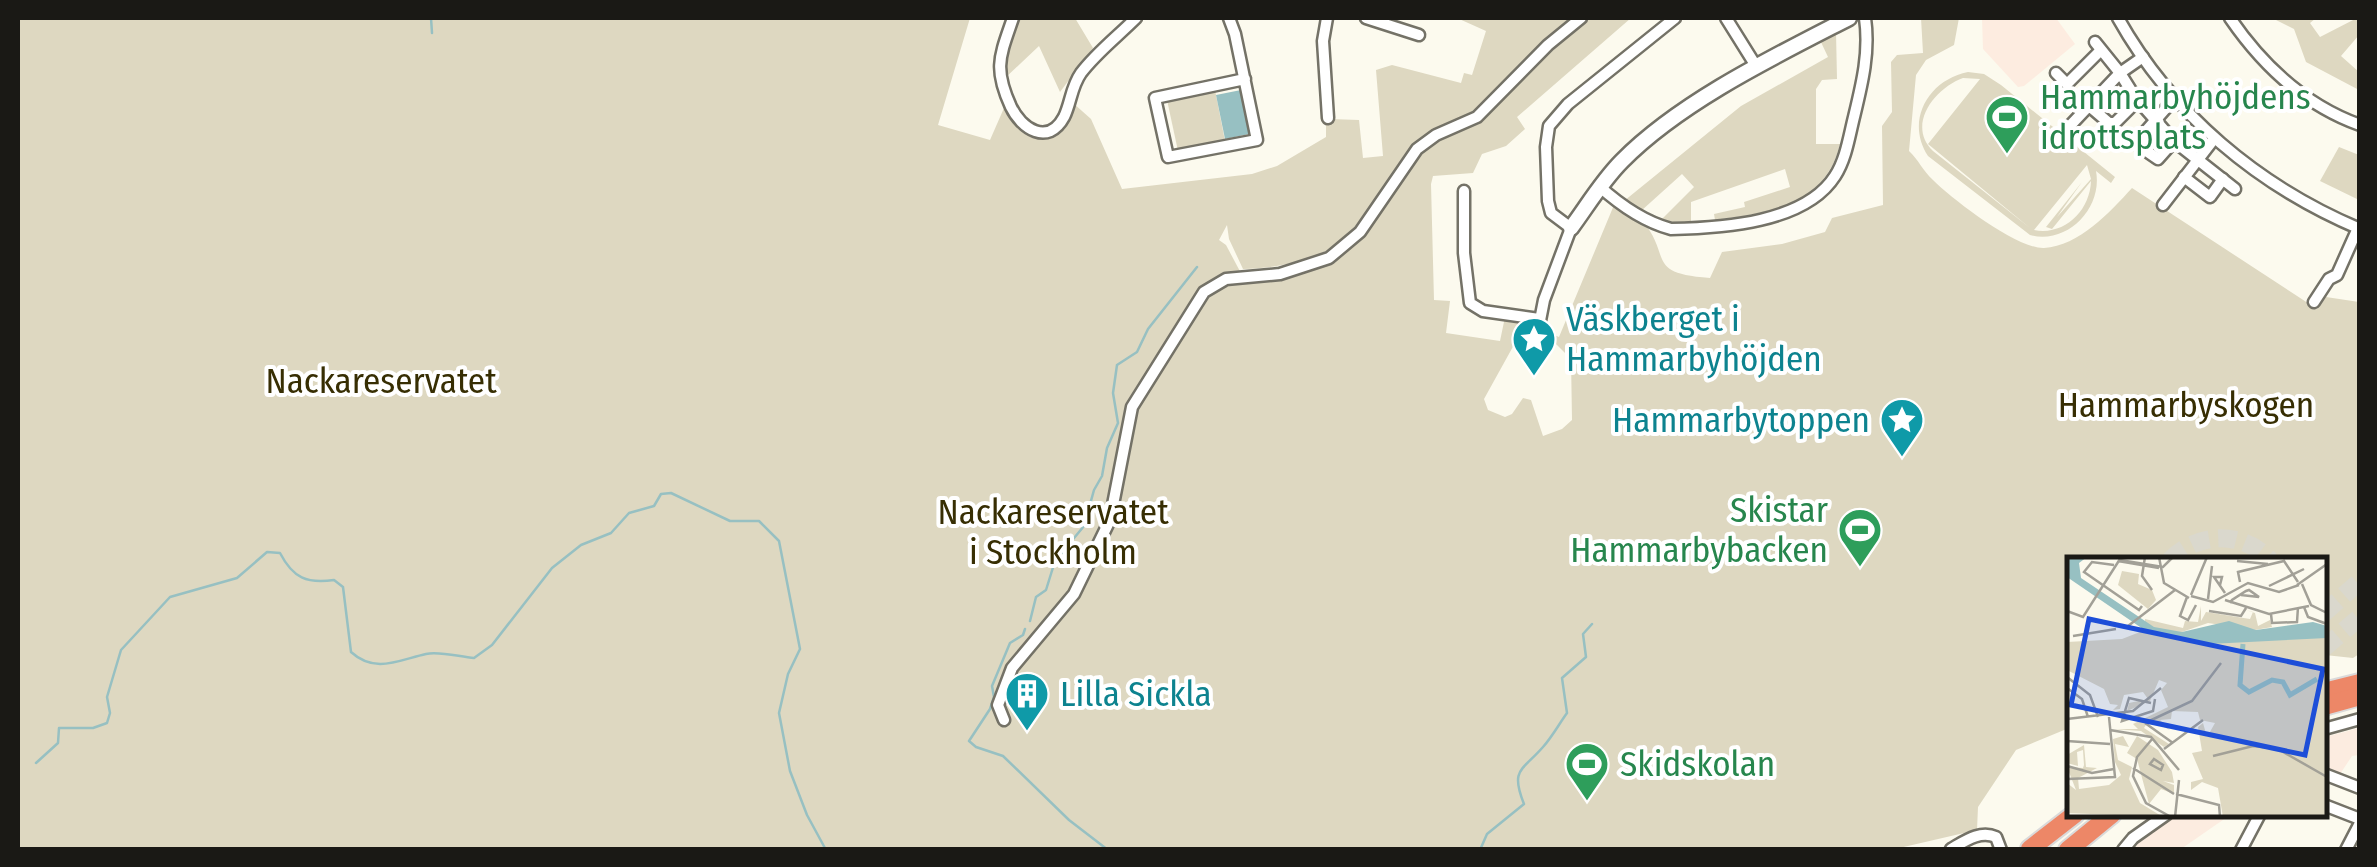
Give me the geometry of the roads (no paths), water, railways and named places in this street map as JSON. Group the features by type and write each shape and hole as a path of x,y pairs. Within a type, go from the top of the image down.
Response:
{"highway":[{"path":"2327,691 2360,683"},
{"path":"2327,705 2360,696"},
{"path":"2030,849 2072,817"},
{"path":"2068,850 2111,817"}],"street":[{"path":"1014,18 998,60 998,74 1017,119 1036,132 1047,131 1062,120 1081,73 1136,18"},
{"path":"1229,18 1245,80 1258,140 1168,157 1155,98 1245,80"},
{"path":"1327,18 1323,42 1328,118"},
{"path":"1366,18 1420,35"},
{"path":"1004,720 998,705 1012,668 1074,594 1110,520 1132,407 1204,292 1226,279 1280,274 1329,258 1360,232 1417,149 1436,135 1477,117 1548,45 1582,18"},
{"path":"1571,228 1552,213 1548,202 1549,126 1568,104 1674,18"},
{"path":"1726,18 1756,66"},
{"path":"1536,346 1553,272 1571,228 1623,159 1756,66 1848,18"},
{"path":"1599,186 1629,208 1671,230 1782,215 1812,200 1828,186 1843,160 1867,57 1865,18"},
{"path":"2118,18 2142,58 2214,139 2298,198 2359,229 2338,275 2329,279 2314,302"},
{"path":"2230,18 2292,88 2360,125"},
{"path":"2056,73 2067,84 2098,47 2120,72 2135,98 2174,141 2235,189"},
{"path":"2064,131 2120,72 2142,58"},
{"path":"2088,105 2109,123 2115,123 2135,98"},
{"path":"2174,98 2138,140 2138,146 2158,159 2174,141"},
{"path":"2163,206 2214,139"},
{"path":"2184,177 2210,197 2223,179"},
{"path":"1464,191 1464,253 1470,304 1483,311 1540,319"},
{"path":"2327,728 2360,719"},
{"path":"2327,775 2360,788"},
{"path":"2327,806 2360,821 2346,850"},
{"path":"2123,850 2163,817"},
{"path":"2241,850 2258,817"},
{"path":"1951,849 1968,838 1991,834 2001,850"}],"water":[{"path":"1241,90 1249,134 1225,139 1216,95"}],"waterway":[{"path":"431,18 432,33"},
{"path":"1030,621 1036,597 1046,590 1055,561 1084,526 1102,476 1107,448 1118,423 1113,393 1117,365 1137,352 1148,329 1197,267"},
{"path":"36,763 58,743 59,728 93,728 107,723 107,697 121,650 170,597 237,578 267,552 280,553 302,577 334,580 343,587 351,652 360,659 378,664 432,653 474,658 492,645 552,568 581,545 611,533 629,513 654,506 661,494 671,493 730,521 759,521 779,541 800,649 788,674 779,713 790,771 826,850"},
{"path":"1480,850 1487,834 1524,804 1518,784 1520,771 1567,713 1562,678 1586,657 1583,634 1592,624"},
{"path":"1025,629 1023,635 1010,643 992,686 990,709 969,741 1003,756 1069,820 1108,850"}],"tunnel":[{"path":"2174,557 2194,544 2220,538 2246,543 2267,557"},
{"path":"2327,610 2360,581"},
{"path":"2327,645 2360,617"}],"place":[{"name":"Hammarbyhöjdens idrottsplats","path":"2007,155"},
{"name":"Väskberget i Hammarbyhöjden","path":"1534,377"},
{"name":"Hammarbytoppen","path":"1902,458"},
{"name":"Skistar Hammarbybacken","path":"1860,568"},
{"name":"Lilla Sickla","path":"1027,732"},
{"name":"Skidskolan","path":"1587,802"}],"park label":[{"name":"Nackareservatet","path":"381,381"},
{"name":"Hammarbyskogen","path":"2186,405"},
{"name":"Nackareservatet i Stockholm","path":"1053,532"}]}
